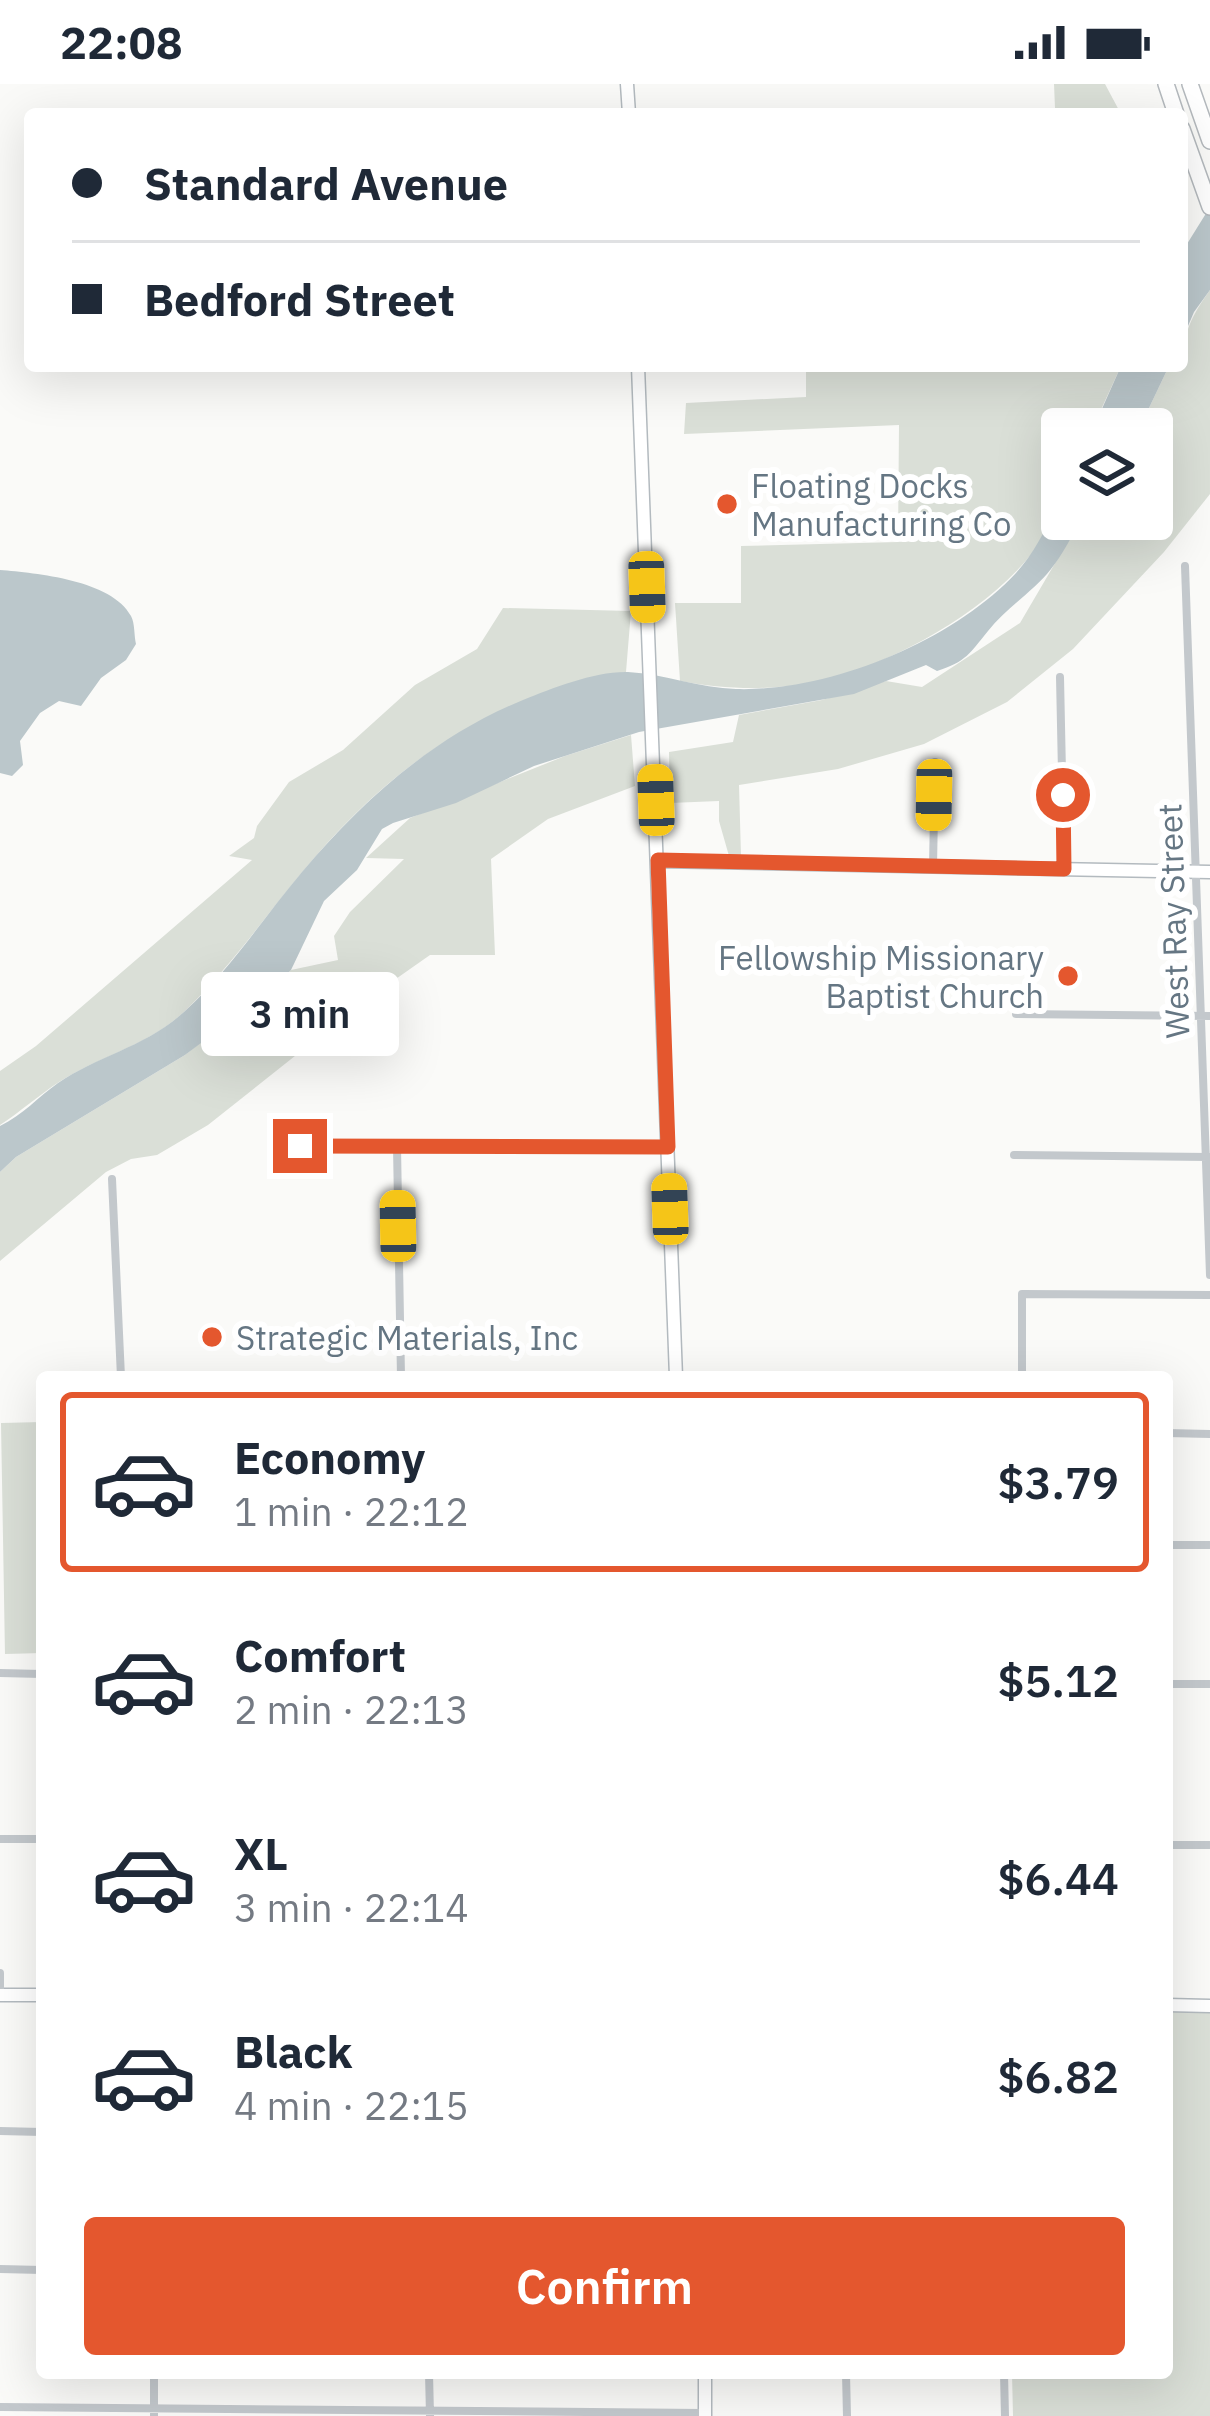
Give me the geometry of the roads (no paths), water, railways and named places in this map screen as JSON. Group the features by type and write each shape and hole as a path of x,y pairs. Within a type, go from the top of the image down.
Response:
{"highway":[{"path":"1190,84 1210,141"},
{"path":"1188,146 1210,207"}],"main road":[{"path":"638,372 676,1371"},
{"path":"658,860 1202,872"},
{"path":"0,1995 36,1995"},
{"path":"1173,2006 1210,2006"},
{"path":"705,2379 705,2415"}],"street":[{"name":"West Ray Street","path":"1185,566 1202,872 1210,1275"},
{"path":"1060,676 1064,869"},
{"path":"933,867 935,762"},
{"path":"1016,1014 1205,1016"},
{"path":"300,1146 668,1147"},
{"path":"397,1146 401,1371"},
{"path":"1014,1154 1208,1157"},
{"path":"112,1179 121,1371"},
{"path":"1022,1371 1022,1294 1210,1294"},
{"path":"1173,1433 1210,1434"},
{"path":"1173,1545 1210,1545"},
{"path":"0,1673 36,1674"},
{"path":"1173,1684 1210,1684"},
{"path":"0,1839 36,1839"},
{"path":"1173,1845 1210,1845"},
{"path":"0,1973 0,1995"},
{"path":"0,2131 36,2132"},
{"path":"0,2270 36,2270"},
{"path":"154,2379 154,2412"},
{"path":"429,2379 430,2414"},
{"path":"846,2379 847,2416"},
{"path":"1004,2379 1005,2416"},
{"path":"0,2407 705,2415"}],"place":[{"name":"Floating Docks Manufacturing Co","path":"727,504"},
{"name":"Fellowship Missionary Baptist Church","path":"1068,976"},
{"name":"Strategic Materials, Inc","path":"212,1337"}]}
